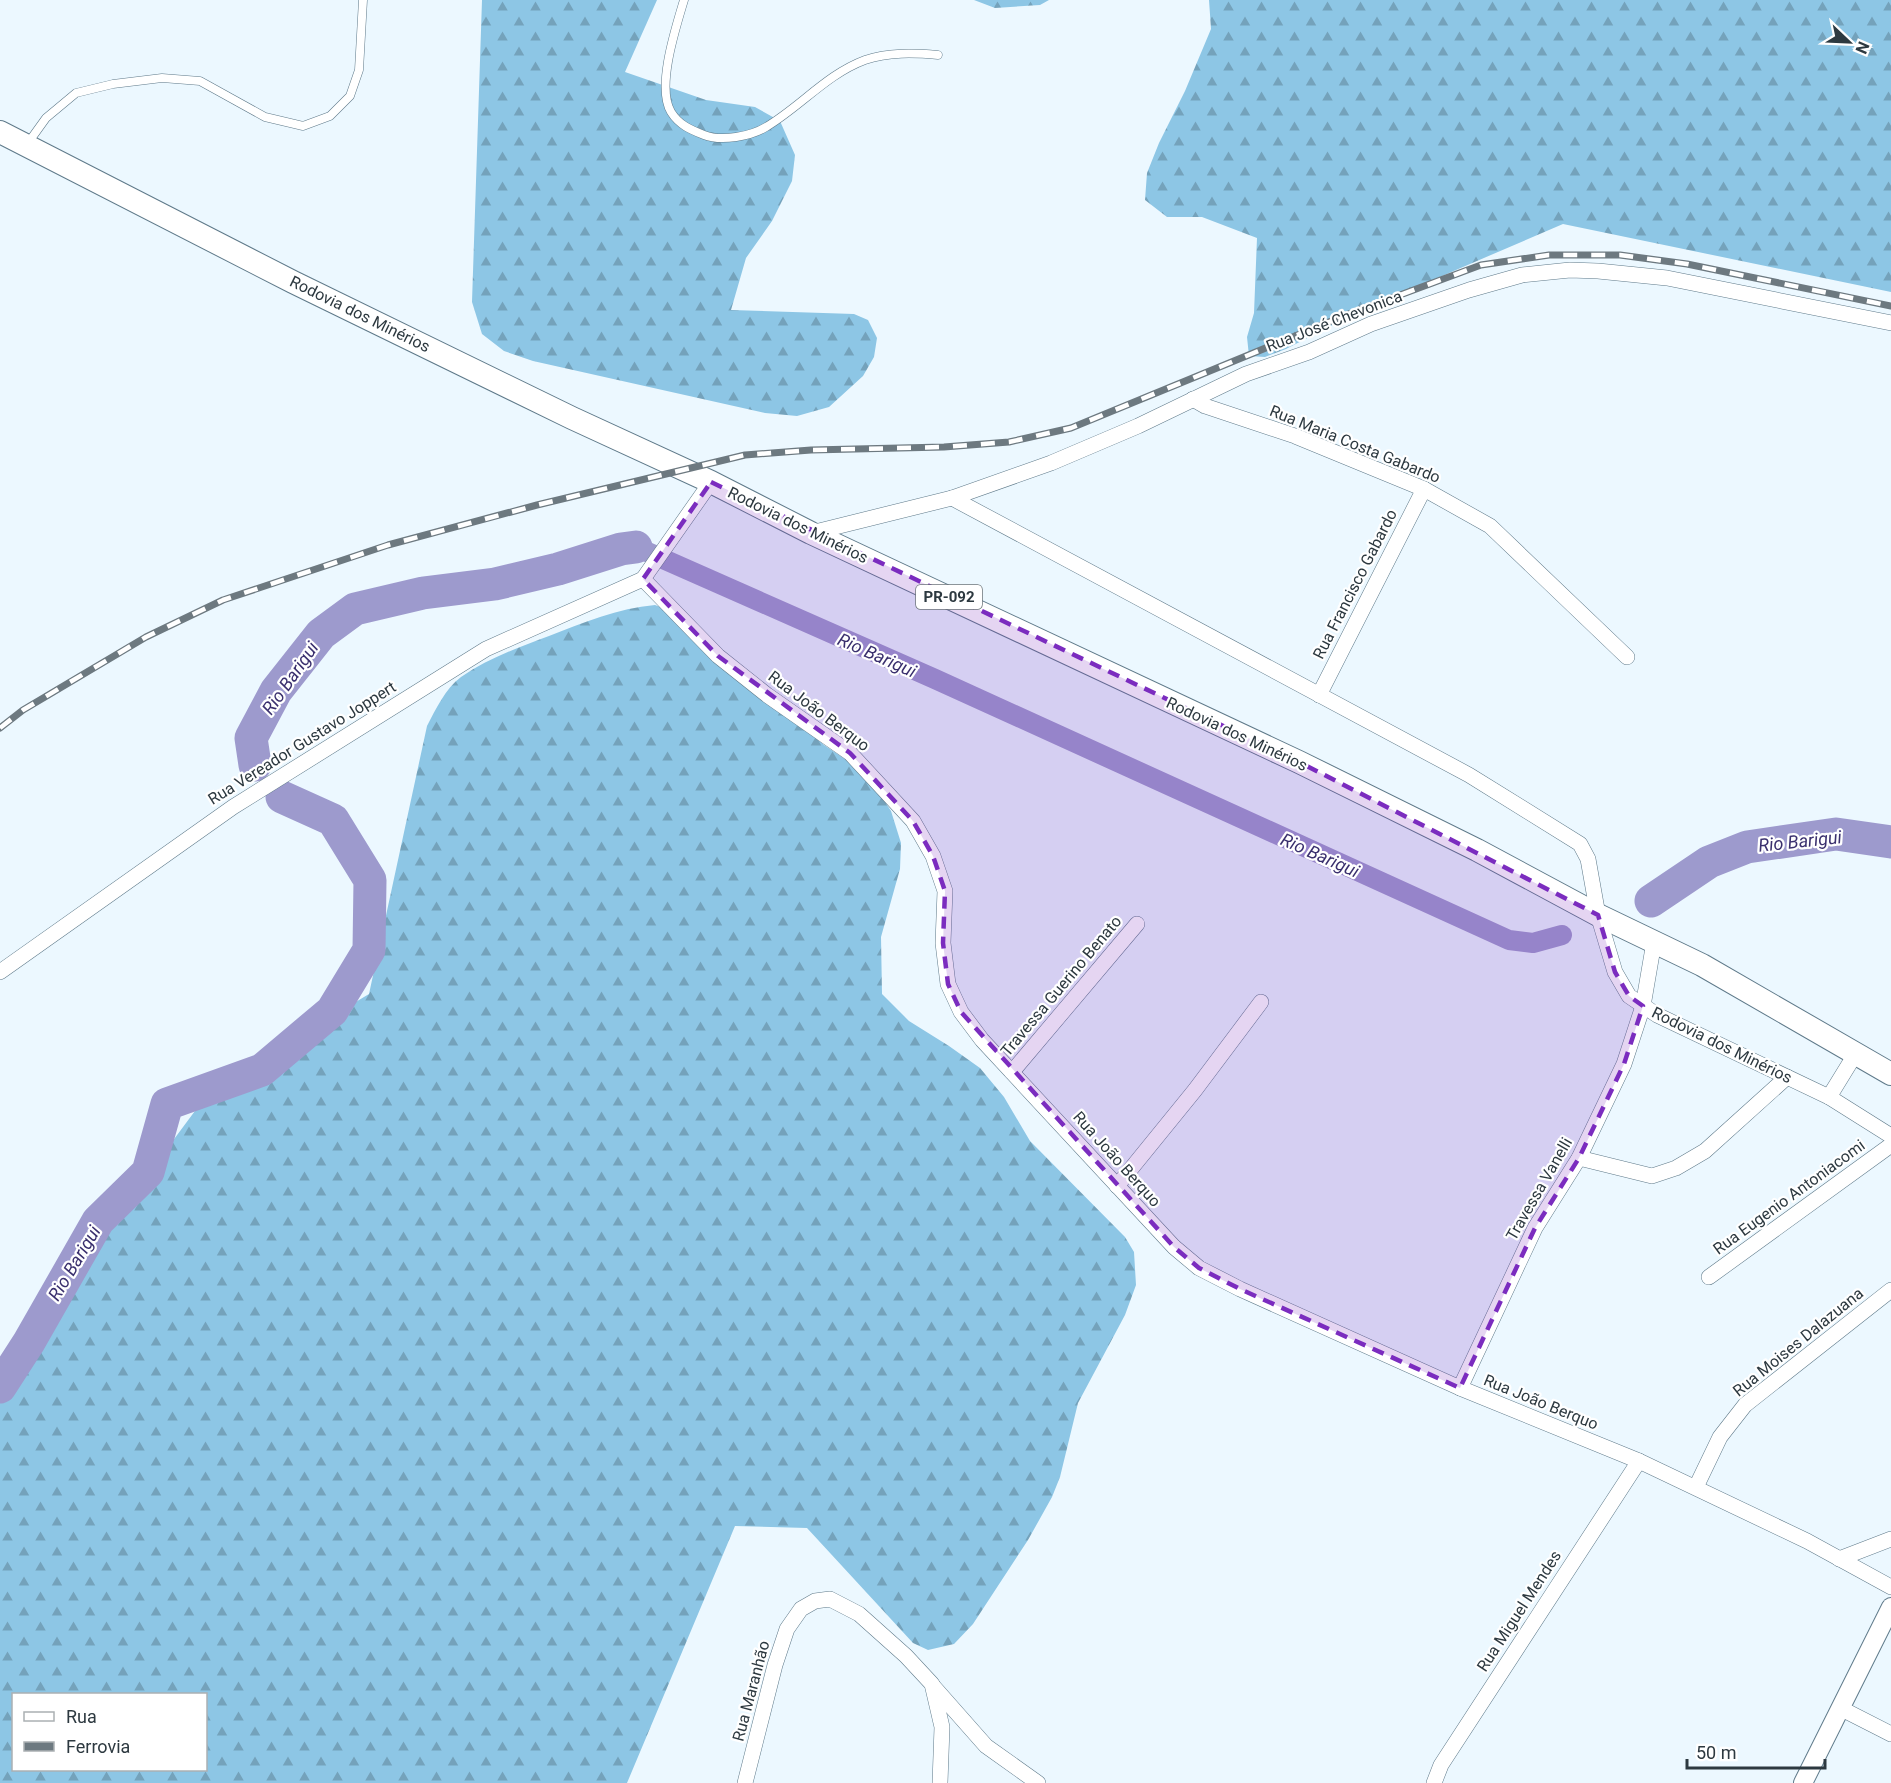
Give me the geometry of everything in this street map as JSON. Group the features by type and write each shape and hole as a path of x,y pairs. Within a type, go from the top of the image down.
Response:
{"main road":[{"name":"Rodovia dos Minérios","path":"0,132 304,287 572,418 1320,772 1477,850 1598,915 1702,965 1891,1074"}],"street":[{"name":"Rua José Chevonica","path":"811,533 952,498 1051,463 1138,426 1246,374 1309,352 1371,324 1469,290 1522,275 1580,270 1668,278 1891,323"},
{"name":"Rua Maria Costa Gabardo","path":"1193,399 1205,406 1295,436 1424,489 1490,526 1627,657"},
{"path":"642,579 711,482"},
{"name":"Rua Francisco Gabardo","path":"1318,694 1424,489"},
{"path":"952,498 1469,775 1580,844 1588,859 1598,915"},
{"name":"Rua Vereador Gustavo Joppert","path":"0,972 233,807 486,649 642,579"},
{"name":"Rua João Berquo","path":"642,579 718,656 767,695 850,753 913,821 933,856 945,891 943,943 948,984 961,1012 982,1040 1117,1186 1174,1246 1199,1268 1240,1290 1460,1388 1640,1461 1839,1558 1891,1587"},
{"name":"Rodovia dos Minérios","path":"1598,915 1615,972 1629,996 1643,1006 1829,1097 1891,1136"},
{"name":"Travessa Guerino Benato","path":"1012,1072 1137,924"},
{"name":"Travessa Vanelli","path":"1460,1388 1535,1228 1579,1158 1624,1064 1643,1006 1654,942"},
{"path":"1117,1186 1196,1090 1261,1002"},
{"path":"1829,1097 1856,1053 1891,1064"},
{"path":"1579,1158 1652,1176 1676,1168 1705,1151 1787,1077"},
{"name":"Rua Eugenio Antoniacomi","path":"1709,1278 1891,1145"},
{"name":"Rua Moises Dalazuana","path":"1696,1487 1720,1437 1745,1405 1891,1290"},
{"name":"Rua Miguel Mendes","path":"1434,1783 1441,1765 1640,1461"},
{"path":"1839,1558 1891,1539"},
{"name":"Rua Maranhão","path":"745,1783 775,1665 787,1629 801,1609 815,1601 830,1599 859,1614 906,1656 932,1684"},
{"path":"1803,1783 1891,1607"},
{"path":"932,1684 942,1728 940,1783"},
{"path":"932,1684 986,1746 1038,1783"},
{"path":"1840,1708 1891,1734"}],"lane":[{"path":"26,145 46,118 76,93 113,84 162,78 200,81 265,117 303,126 330,116 350,96 359,70 363,0"},
{"path":"684,0 667,63 666,91 670,111 686,128 709,137 738,137 765,128 826,81 865,60 904,53 938,54"}],"highlighted area":[{"path":"711,482 1299,762 1598,915 1615,972 1629,996 1643,1006 1624,1064 1579,1158 1535,1228 1460,1388 1240,1289 1199,1268 1174,1247 961,1012 948,984 943,943 945,891 933,856 913,821 850,753 718,656 643,579"}],"green space":[{"path":"482,0 657,0 625,72 706,100 755,107 780,121 795,155 792,181 772,221 746,258 731,310 854,314 868,320 877,338 874,357 863,376 829,407 797,416 765,413 533,361 504,351 482,334 472,302"},
{"path":"974,0 1049,0 1040,5 995,8"},
{"path":"1209,0 1891,0 1891,292 1563,224 1356,313 1286,349 1265,357 1249,356 1247,337 1254,313 1257,238 1202,217 1167,217 1145,200 1147,173 1211,29"},
{"path":"655,605 679,614 697,633 824,745 848,761 876,788 891,811 901,843 900,869 881,937 882,994 909,1021 980,1068 1004,1097 1030,1141 1125,1237 1134,1252 1136,1285 1125,1315 1078,1403 1060,1477 1052,1497 1028,1540 973,1624 954,1644 928,1650 913,1643 807,1528 735,1526 627,1783 0,1783 0,1357 16,1352 212,1088 369,994 427,726 450,687 461,677 492,659 575,626 628,609"}],"waterway":[{"name":"Rio Barigui","path":"636,547 935,679 1509,940 1533,943 1562,935"},
{"name":"Rio Barigui","path":"255,765 251,738 276,691 321,634 355,609 423,593 495,584 558,569 621,549 636,547"},
{"name":"Rio Barigui","path":"0,1387 29,1342 98,1221 148,1172 167,1104 262,1070 332,1011 369,950 370,880 333,820 282,797"},
{"name":"Rio Barigui","path":"1651,901 1709,862 1747,847 1836,834 1891,842"}],"railway":[{"path":"0,728 23,710 146,637 223,600 388,545 537,505 745,455 1009,442 1071,428 1346,315 1481,265 1549,255 1620,255 1687,264 1891,306"}]}
